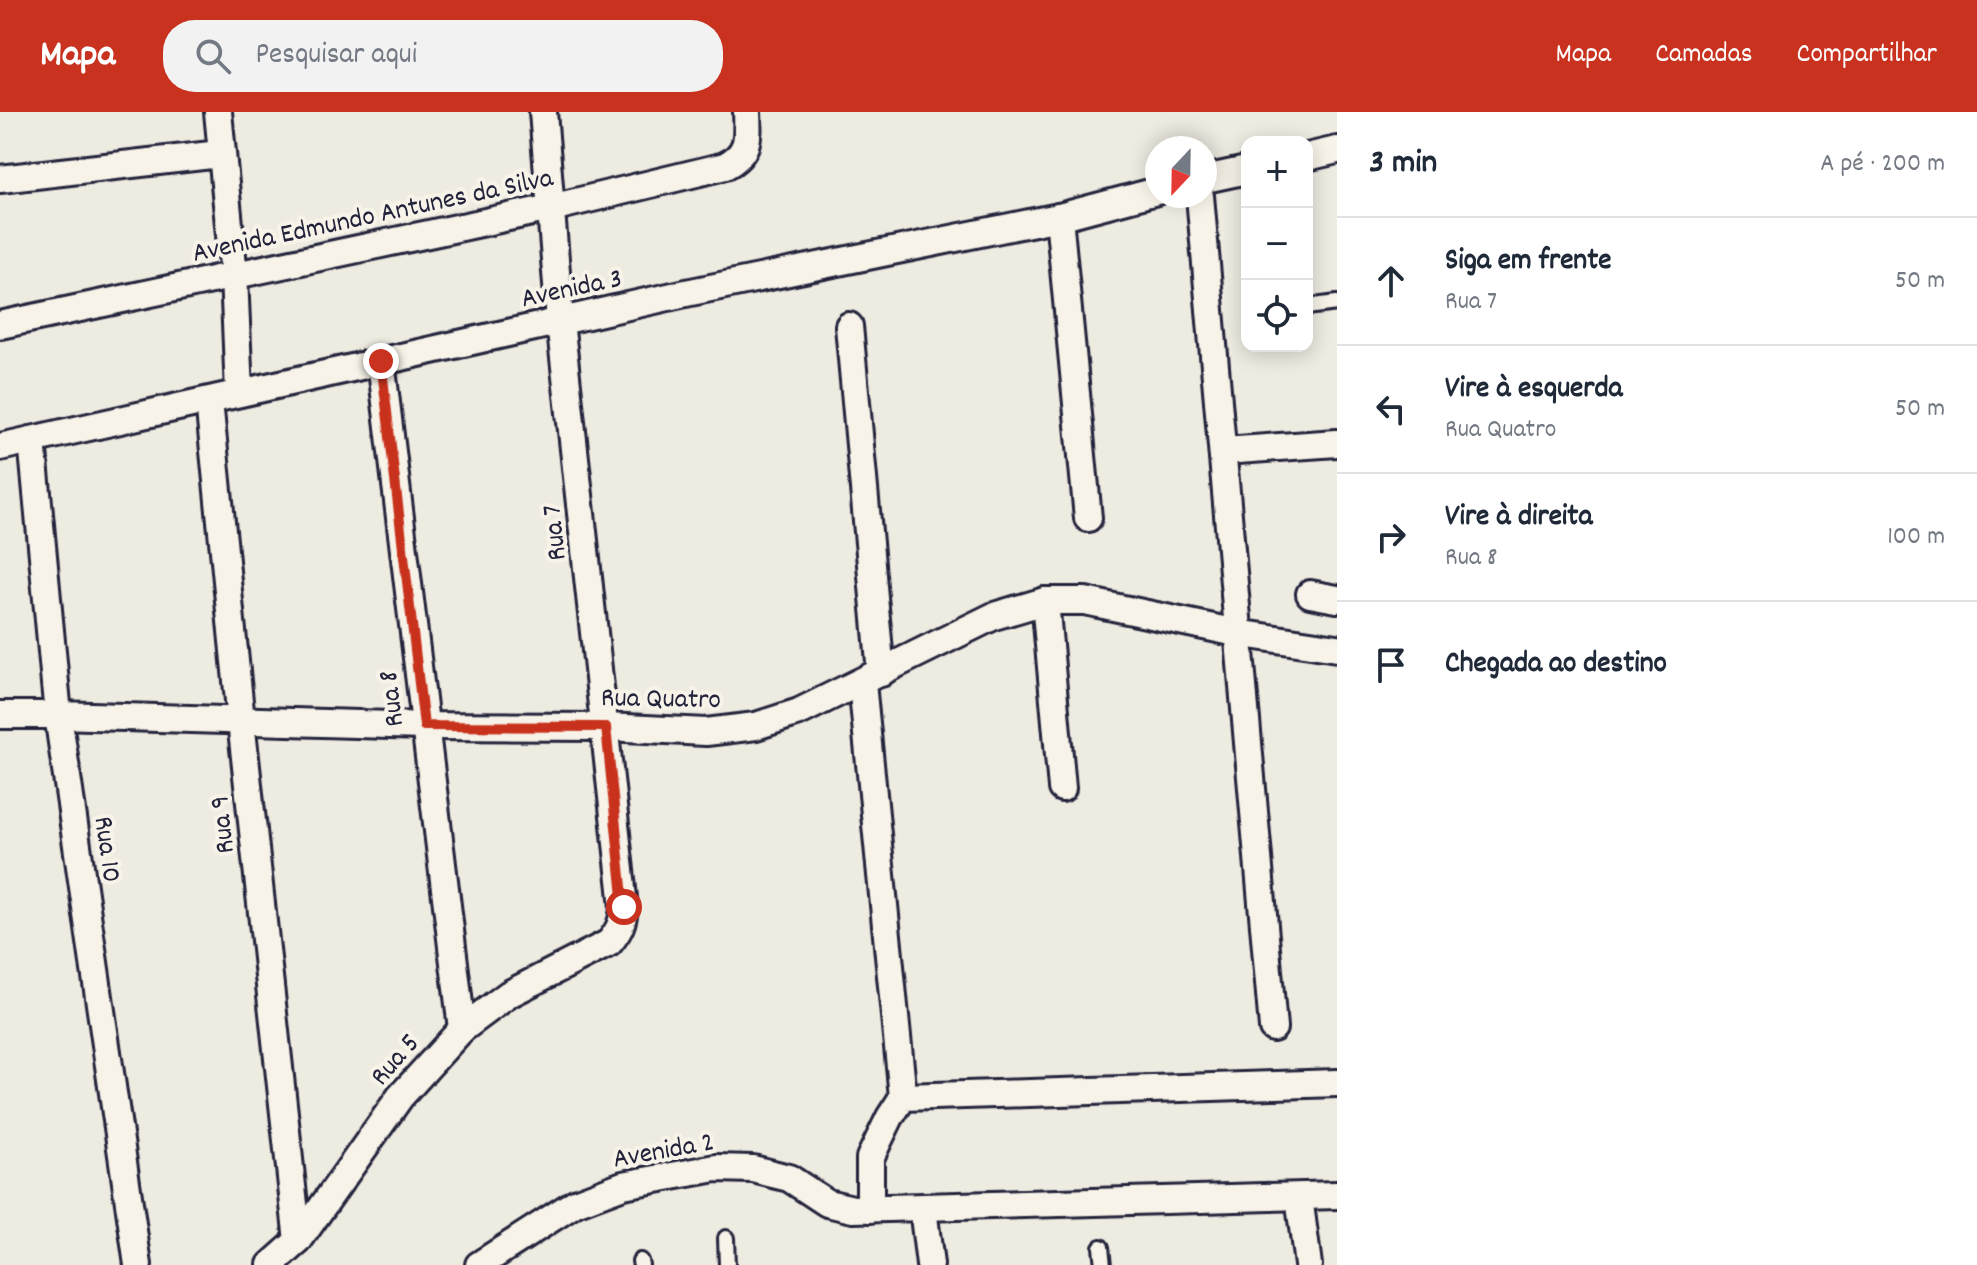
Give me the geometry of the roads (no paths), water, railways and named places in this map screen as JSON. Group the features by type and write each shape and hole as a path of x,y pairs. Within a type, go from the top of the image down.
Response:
{"street":[{"path":"218,112 234,276 239,393"},
{"name":"Rua 7","path":"543,112 560,321 624,907 620,930 609,943"},
{"name":"Avenida Edmundo Antunes da Silva","path":"0,325 551,208 725,166 736,161 747,144 747,112"},
{"path":"1313,156 1337,150"},
{"path":"0,179 220,154"},
{"path":"1217,176 1241,171"},
{"name":"Avenida 3","path":"0,447 560,321 1059,217 1145,194"},
{"path":"1201,208 1273,1028"},
{"path":"1059,217 1088,518"},
{"path":"849,326 903,1097 870,1158 870,1209"},
{"name":"Rua 8","path":"381,361 462,1029"},
{"name":"Rua 9","path":"209,401 298,1241"},
{"name":"Rua 10","path":"32,440 58,715 138,1265"},
{"path":"1223,451 1337,443"},
{"path":"1310,594 1337,599"},
{"path":"1045,601 1062,788"},
{"name":"Rua Quatro","path":"0,715 424,726 606,727 706,732 756,726 799,712 994,616 1045,601 1085,601 1237,633 1337,648"},
{"name":"Rua 5","path":"271,1265 298,1241 400,1097 462,1029 509,994 609,943"},
{"path":"903,1097 1337,1083"},
{"name":"Avenida 2","path":"479,1265 575,1203 623,1185 716,1168 753,1169 789,1178 827,1203 853,1209 1337,1195"},
{"path":"1299,1197 1308,1265"},
{"path":"923,1208 930,1265"}],"lane":[{"path":"1313,306 1337,303"},
{"path":"726,1238 727,1265"},
{"path":"1101,1247 1103,1265"}]}
